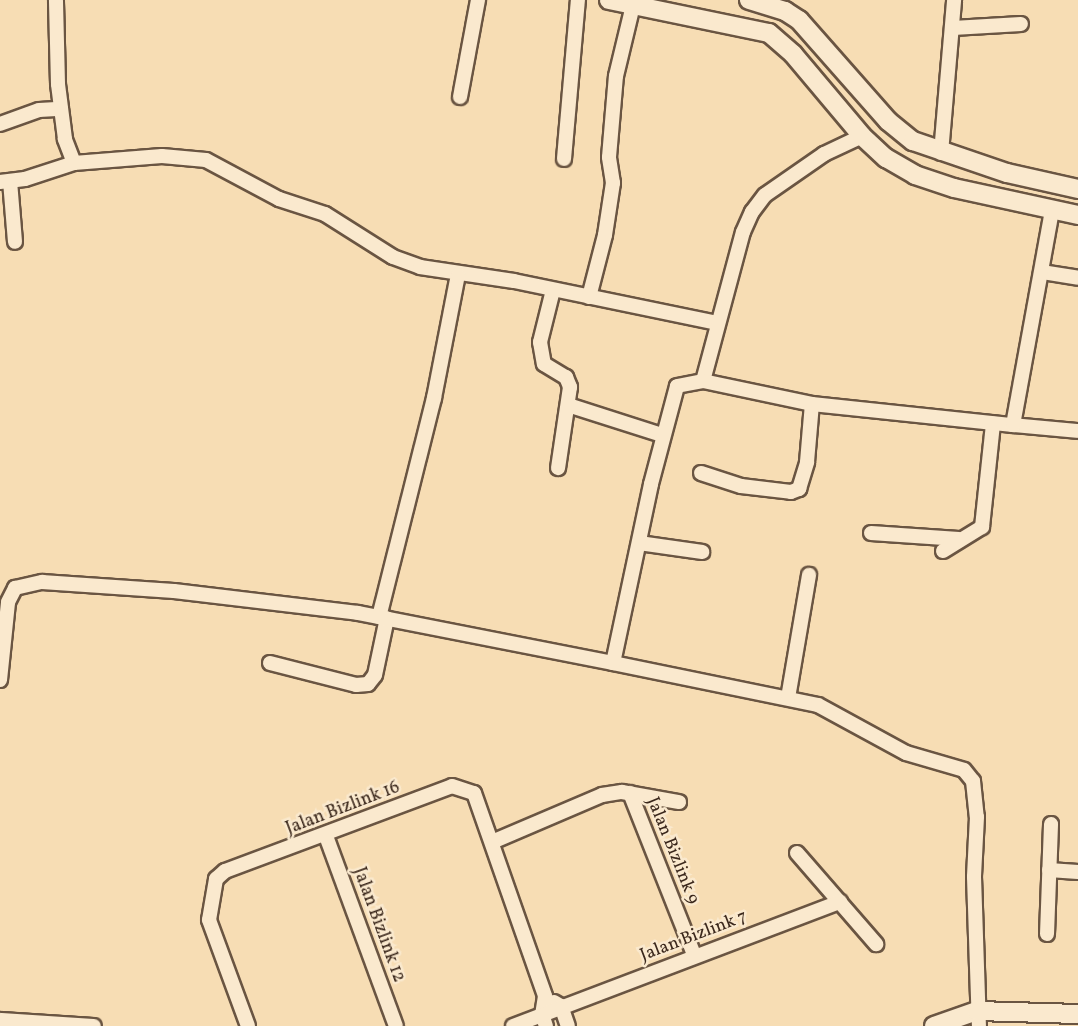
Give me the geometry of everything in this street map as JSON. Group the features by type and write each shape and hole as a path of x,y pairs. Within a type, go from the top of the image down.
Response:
{"main road":[{"path":"609,0 769,33 793,54 862,136 886,158 937,184 1078,215"},
{"path":"749,0 785,11 799,20 888,121 913,141 941,153 1078,189"},
{"path":"934,1026 978,1018 1078,1014"}],"street":[{"path":"56,0 61,109 74,163"},
{"path":"460,97 478,0"},
{"path":"564,159 578,0"},
{"path":"941,153 954,0"},
{"path":"589,297 606,235 613,183 609,157 616,76 633,5"},
{"path":"953,28 1020,24"},
{"path":"0,124 39,110 61,109"},
{"path":"703,381 743,232 765,195 824,154 862,136"},
{"path":"15,242 5,182 74,163 162,156 206,160 279,199 325,214 393,257 420,267 554,290 717,323"},
{"path":"1013,425 1052,210"},
{"path":"1042,272 1078,278"},
{"path":"270,663 356,685 368,684 375,675 383,617 434,398 458,274"},
{"path":"554,290 540,342 540,356 543,364 566,377 568,405 558,468"},
{"path":"613,663 662,435 677,386 703,381 812,404 1078,431"},
{"path":"701,473 741,486 792,492 799,489 807,462 812,404"},
{"path":"568,405 662,435"},
{"path":"944,551 977,532 984,521 993,424"},
{"path":"871,533 963,539"},
{"path":"639,543 702,552"},
{"path":"788,698 809,575"},
{"path":"0,680 8,602 15,588 24,583 174,591 383,617 818,705 906,753 964,770 973,781 977,817 974,877 978,1018"},
{"name":"Jalan Bizlink 16","path":"248,1026 209,920 216,879 225,871 326,836 452,786 474,793 492,842"},
{"path":"544,1020 545,996 492,842 602,795 630,794 679,802"},
{"name":"Jalan Bizlink 9","path":"630,794 694,955"},
{"path":"1047,934 1051,824"},
{"name":"Jalan Bizlink 12","path":"326,836 396,1026"},
{"path":"797,853 876,944"},
{"path":"1049,870 1078,872"},
{"name":"Jalan Bizlink 7","path":"513,1026 544,1020 561,1006 840,902"},
{"path":"545,996 561,1006 568,1026"},
{"path":"0,1020 94,1026"}]}
